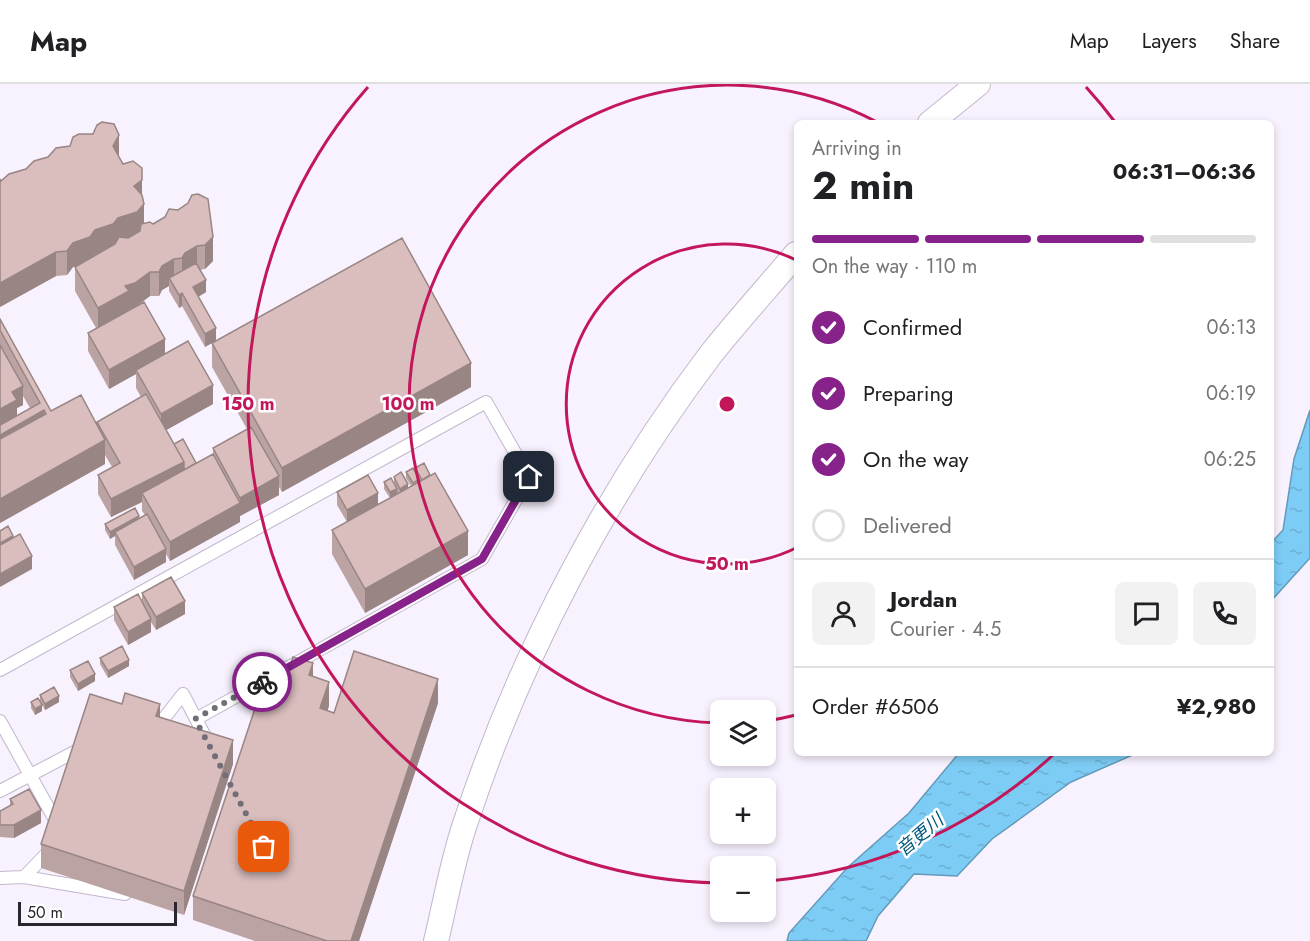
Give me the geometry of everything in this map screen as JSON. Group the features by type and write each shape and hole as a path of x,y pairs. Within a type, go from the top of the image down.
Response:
{"street":[{"path":"934,120 978,84"},
{"path":"436,941 466,820 505,715 565,590 633,468 711,354 794,256"}],"lane":[{"path":"0,670 486,402 529,477 482,559 195,719"},
{"path":"183,694 216,758"},
{"path":"152,710 183,694"},
{"path":"149,737 183,694"},
{"path":"0,720 67,832 24,876"},
{"path":"0,791 92,743"},
{"path":"0,878 24,876 135,895"}],"water":[{"path":"1310,410 1310,558 1274,598 1274,540 1283,530 1294,459"},
{"name":"音更川","path":"956,756 1130,756 1071,782 992,839 957,876 914,874 878,916 866,941 787,941 789,933 848,867 909,813"}],"building":[{"path":"102,122 114,124 119,135 113,146 123,164 133,161 142,168 142,180 134,186 142,195 144,204 137,212 118,218 113,224 95,230 90,237 73,243 67,251 56,252 0,283 0,179 1,181 9,174 26,169 34,161 48,157 56,148 70,146 73,137 79,134 93,134 97,125"},
{"path":"198,194 208,199 213,237 205,245 197,246 185,253 182,258 174,259 162,266 159,272 150,272 135,283 125,286 129,291 98,308 75,267 115,244 119,237 128,238 140,231 141,224 150,222 153,224 165,217 169,209 178,210 188,203 192,195"},
{"path":"402,238 471,363 282,468 212,343"},
{"path":"196,263 206,280 193,287 216,328 205,334 182,293 179,295 169,278"},
{"path":"144,302 165,339 109,370 88,333"},
{"path":"0,319 51,411 81,395 105,440 0,499 0,439 46,414 44,410 0,435 0,425 40,403 0,330"},
{"path":"188,341 213,385 161,414 136,370"},
{"path":"0,345 23,386 12,392 17,400 0,409"},
{"path":"146,394 184,462 111,499 98,475 120,463 97,422"},
{"path":"251,427 279,476 240,498 213,448"},
{"path":"183,439 196,463 184,470 184,462 174,444"},
{"path":"213,454 240,503 170,542 142,493"},
{"path":"424,463 430,475 422,480 415,468"},
{"path":"413,468 419,479 413,483 406,472"},
{"path":"401,472 408,484 400,489 394,477"},
{"path":"435,473 468,531 365,589 332,530"},
{"path":"368,475 378,493 347,510 337,492"},
{"path":"391,478 397,489 390,492 384,482"},
{"path":"135,508 139,516 110,532 105,524"},
{"path":"147,514 166,549 134,567 115,532"},
{"path":"8,526 13,536 0,543 0,531"},
{"path":"20,534 32,556 0,574 0,545"},
{"path":"171,577 185,601 156,617 142,593"},
{"path":"138,594 151,619 128,632 114,607"},
{"path":"122,646 129,660 108,671 100,658"},
{"path":"354,651 438,679 351,941 327,941 193,896 267,672 286,678 293,657 313,663 309,675 329,682 320,708 334,713"},
{"path":"88,661 95,674 78,684 70,670"},
{"path":"54,687 59,696 45,704 40,695"},
{"path":"125,693 160,704 156,716 233,740 184,891 41,844 90,694 122,704"},
{"path":"38,698 42,705 35,709 31,702"},
{"path":"29,789 41,810 14,825 0,825 0,811 13,804 10,799"}],"way so far":[{"path":"262,682 195,719 264,847"}],"route":[{"path":"262,682 482,559 529,477"}]}
